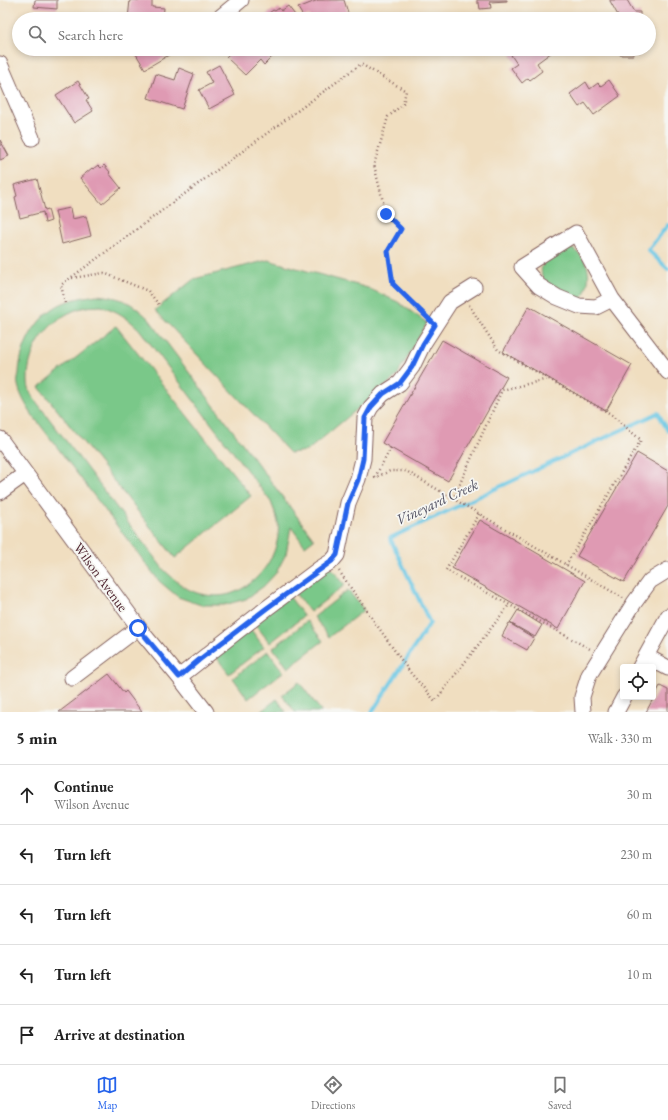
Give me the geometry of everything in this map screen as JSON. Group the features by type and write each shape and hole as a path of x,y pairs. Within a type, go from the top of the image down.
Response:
{"street":[{"path":"226,12 241,0"},
{"path":"0,64 32,138"},
{"path":"612,299 596,307 579,306 557,297 539,286 522,266 576,233 612,299 668,372"},
{"path":"179,677 267,608 332,561 337,555 348,503 358,480 363,459 365,418 371,407 383,394 400,383 408,373 435,325 450,302 468,291"},
{"name":"Wilson Avenue","path":"0,439 138,628 206,712"},
{"path":"0,492 26,474"},
{"path":"583,712 582,697 589,675 633,604 650,581 668,570"},
{"path":"668,616 643,662 668,668"},
{"path":"72,678 138,628"},
{"path":"616,712 622,700"}],"path":[{"path":"65,303 61,285 361,64 406,91 403,104 388,117 374,165 386,214 401,229 388,251 393,284 435,325"},
{"path":"71,278 104,273 148,291 160,306"},
{"path":"468,291 498,350 609,413 641,440 566,565"},
{"path":"453,499 502,390 548,378"},
{"path":"374,478 390,471 406,471 633,604"},
{"path":"479,514 446,570 601,655"},
{"path":"332,561 409,671 435,701 509,605"}],"green space":[{"path":"571,248 583,258 587,265 587,286 580,301 565,295 549,285 543,278 541,272 542,266 549,257 560,251"},
{"path":"268,260 368,288 398,302 427,323 396,377 307,451 290,453 155,310 194,279"},
{"path":"97,295 126,301 137,308 149,319 314,539 305,546 291,527 286,554 276,573 264,586 246,599 224,605 201,605 178,597 159,581 31,413 23,400 18,384 20,363 26,343 36,325 43,317 59,305 73,300","holes":["101,306 122,315 139,329 271,502 278,522 276,545 266,566 259,575 241,590 222,596 201,594 183,586 164,570 32,396 28,383 29,368 37,344 44,334 62,317 74,311 88,307"]},
{"path":"116,326 251,496 175,558 39,387"},
{"path":"329,565 345,585 310,612 294,592"},
{"path":"348,590 364,610 329,637 314,617"},
{"path":"289,596 304,616 270,643 254,623"},
{"path":"307,621 323,641 288,668 273,648"},
{"path":"249,627 264,647 229,674 214,654"},
{"path":"268,651 283,672 248,699 233,678"},
{"path":"299,682 322,712 295,712 282,695"},
{"path":"277,699 286,712 260,712"}],"building":[{"path":"35,0 57,0 57,9 34,7"},
{"path":"130,0 152,0 152,7 164,8 164,12 129,12"},
{"path":"318,0 344,0 348,12 300,12 298,8"},
{"path":"477,0 507,1 490,2 491,8 480,9"},
{"path":"627,0 634,12 616,12 610,1"},
{"path":"288,6 293,12 270,12 279,8 281,11"},
{"path":"137,56 167,56 145,69"},
{"path":"273,56 264,65 260,60 245,75 226,57"},
{"path":"512,56 547,56 537,63 542,71 530,80 528,78 522,83 511,68 517,64"},
{"path":"219,65 235,95 209,109 199,90 212,83 206,72"},
{"path":"179,68 194,74 182,109 148,98 156,74 175,80"},
{"path":"609,80 620,96 594,115 585,103 579,107 570,94 586,82 590,89 598,83 601,86"},
{"path":"78,81 89,99 86,100 93,111 74,123 56,95"},
{"path":"0,140 9,156 0,160"},
{"path":"98,165 101,168 104,165 121,188 102,204 80,178"},
{"path":"37,179 45,210 48,209 51,221 45,223 43,212 20,218 15,197 17,196 14,185"},
{"path":"70,208 72,219 86,216 91,236 62,244 55,211"},
{"path":"529,306 632,365 606,411 503,352"},
{"path":"442,340 507,377 448,481 382,443"},
{"path":"637,453 668,471 668,506 624,582 577,556"},
{"path":"480,520 585,581 558,629 452,568"},
{"path":"518,610 542,625 535,637 510,623"},
{"path":"509,623 534,638 527,650 502,636"},
{"path":"109,674 124,693 126,691 142,712 59,712"},
{"path":"660,686 668,690 668,712 646,712 652,700 656,700 656,693"}],"waterway":[{"name":"Vineyard Creek","path":"668,225 648,250 668,269"},
{"name":"Vineyard Creek","path":"372,712 430,623 390,538 658,413 668,431"}],"route":[{"path":"138,628 179,677 267,608 332,561 337,555 343,521 348,503 358,480 363,459 365,418 371,407 383,394 400,383 412,367 423,344 435,325 393,284 388,251 401,229 386,214"}]}
